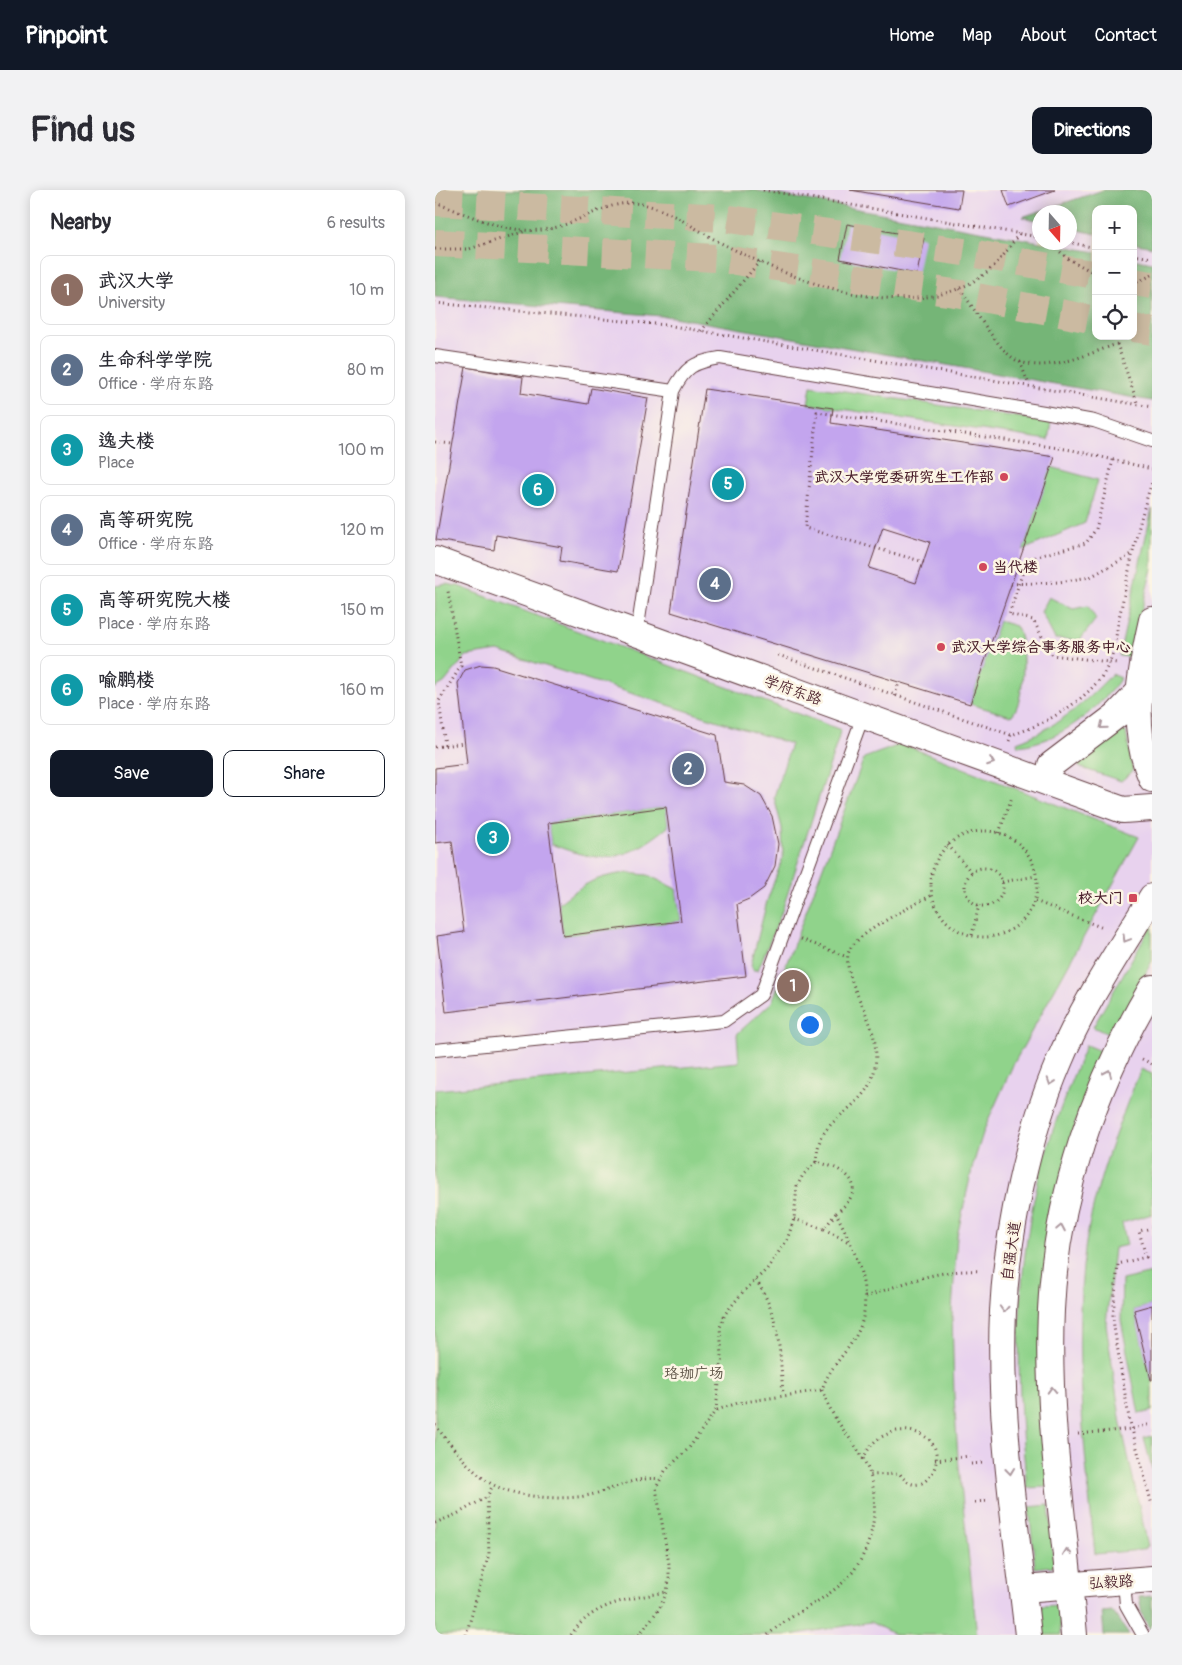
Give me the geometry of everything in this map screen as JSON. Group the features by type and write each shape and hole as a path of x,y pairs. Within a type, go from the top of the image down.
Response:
{"street":[{"name":"学府东路","path":"437,555 638,626 1009,742 1051,765 1125,792 1152,790"},
{"path":"1152,620 1140,673 1138,693 1140,736 1152,779"},
{"name":"学府东路","path":"638,626 863,716 1123,810 1152,808"},
{"path":"1051,765 1117,714 1138,693"},
{"name":"自强大道","path":"1028,1635 1004,1394 1003,1310 1007,1271 1023,1177 1052,1079 1085,1008 1152,897"},
{"path":"1074,1635 1052,1392 1051,1311 1057,1246 1070,1187 1097,1097 1119,1049 1152,988"},
{"name":"弘毅路","path":"1023,1589 1152,1579"}],"lane":[{"path":"435,356 673,391"},
{"path":"638,626 673,391 682,374 698,362 720,358 1094,421 1152,441"},
{"path":"435,1050 724,1021 761,994 863,716"},
{"path":"1124,1581 1126,1605 1143,1635"}],"path":[{"path":"763,190 1032,236"},
{"path":"435,203 509,229 529,230 548,229 613,206 642,204 658,209 710,238 817,285 850,294 893,299 930,296 960,288 979,278 998,263 1019,233"},
{"path":"435,249 469,249 529,230"},
{"path":"1077,244 1092,247"},
{"path":"1058,250 1067,258 1092,272"},
{"path":"1137,256 1152,258"},
{"path":"701,331 760,261"},
{"path":"1137,282 1152,275"},
{"path":"960,288 1001,346 1020,362 1029,386"},
{"path":"1117,340 1138,405"},
{"path":"1020,362 1053,363 1117,344"},
{"path":"924,562 805,528 817,412 1064,449 1152,469"},
{"path":"435,442 452,444"},
{"path":"1113,460 1096,529 1086,543 1027,559 1009,614 1033,620 1053,655 1119,663"},
{"path":"773,653 1009,742 1071,705 1098,679 1110,662 1132,554 1152,482"},
{"path":"1011,584 1072,581 1090,577 1132,554"},
{"path":"437,555 461,666 439,701 445,745"},
{"path":"435,747 464,743"},
{"path":"999,833 1020,772"},
{"path":"981,831 999,833 1015,840 1027,852 1035,868 1038,885 1035,901 1026,917 1013,929 997,936 980,937 963,933 949,924 938,911 932,895 931,877 937,859 948,845 963,835 981,831"},
{"path":"948,845 972,873"},
{"path":"983,868 999,875 1002,882 999,898 989,905 979,905 971,901 966,890 967,878 972,873 983,868"},
{"path":"1002,882 1036,876"},
{"path":"639,1635 650,1624 667,1592 669,1564 656,1488 665,1471 689,1448 716,1410 722,1356 720,1327 725,1314 742,1293 767,1269 787,1240 794,1220 799,1181 816,1162 822,1137 832,1124 859,1100 867,1089 876,1061 871,1025 850,974 847,957 852,946 866,934 932,895"},
{"path":"1035,901 1127,938"},
{"path":"972,935 979,905"},
{"path":"783,931 847,957"},
{"path":"816,1162 843,1170 851,1181 852,1191 850,1198 824,1229"},
{"path":"768,1635 777,1626 823,1599 841,1585 860,1562 869,1543 872,1527 874,1508 870,1475 863,1459 833,1414 821,1390 825,1378 860,1330 865,1297 850,1242 836,1213"},
{"path":"794,1220 824,1229 850,1242"},
{"path":"1152,1228 1139,1231 1147,1257 1118,1264 1113,1316 1131,1429 1152,1505"},
{"path":"865,1297 929,1274 954,1271 1007,1271"},
{"path":"756,1280 768,1297 779,1334 783,1395"},
{"path":"716,1410 738,1403 821,1390"},
{"path":"1077,1434 1131,1429 1152,1424"},
{"path":"435,1425 460,1456 493,1485 517,1493 567,1498 591,1495 645,1477 660,1480"},
{"path":"863,1459 874,1440 901,1431 918,1432 933,1442 936,1447 932,1475 929,1480 919,1484 908,1482 900,1474 870,1475"},
{"path":"935,1460 970,1456"},
{"path":"435,1523 457,1514 487,1496 493,1485"},
{"path":"466,1635 489,1554 487,1496"},
{"path":"571,1635 583,1619 604,1606 628,1598 667,1592"}],"shaded area":[{"path":"435,190 1152,190 1152,1635 435,1635"}],"green space":[{"path":"435,190 753,190 1032,240 1032,250 1077,249 1092,251 1092,340 1137,340 1137,260 1152,263 1152,401 673,317 435,297"},
{"path":"1103,190 1152,190 1152,247 1137,244 1137,205 1092,205 1092,233 1077,230 1077,205 1058,205"},
{"path":"1032,214 1032,219 1022,217"},
{"path":"811,386 1051,422 1048,440 808,404"},
{"path":"1051,467 1098,480 1085,523 1023,550"},
{"path":"1152,509 1152,568 1130,657 1119,656"},
{"path":"446,584 458,586 841,730 781,914 758,970 753,970 751,965 767,901 783,857 782,828 774,797 791,744 498,651 466,656 444,683 435,688 435,586"},
{"path":"1049,597 1073,609 1088,606 1096,619 1080,640 1055,639 1041,612"},
{"path":"999,621 1016,626 1022,645 1022,687 1016,710 1011,716 970,704"},
{"path":"1112,674 1121,678 1101,702 1076,723 1048,738 1018,746 1017,742 1044,730 1069,714"},
{"path":"1114,727 1126,732 1133,771 1121,781 1079,767 1076,755"},
{"name":"珞珈广场","path":"902,744 1139,837 1013,1065 984,1130 973,1165 957,1236 952,1311 954,1396 958,1457 977,1635 896,1635 870,1622 790,1635 435,1635 435,1090 739,1062 737,1034 772,1002 864,758"},
{"path":"666,807 668,827 653,839 626,853 600,857 569,851 551,844 548,823"},
{"path":"626,873 648,875 676,889 681,921 563,936 559,903 590,882"},
{"path":"1152,924 1152,961 1112,1036 1093,1027"},
{"path":"1086,1045 1105,1053 1075,1123 1047,1487 1027,1488 1019,1373 1019,1334 1021,1296 1030,1219 1048,1146 1059,1112"},
{"path":"1141,1069 1152,1074 1152,1214 1122,1223 1127,1245 1114,1248 1106,1324 1121,1424 1148,1546 1142,1550 1095,1554 1081,1402 1081,1287 1089,1226 1100,1180 1123,1113"},
{"path":"1152,1273 1152,1305 1134,1310 1152,1382 1152,1411 1139,1414 1121,1320 1122,1280"},
{"path":"1152,1436 1152,1469 1144,1438"},
{"path":"1049,1505 1054,1566 1035,1568 1029,1507"},
{"path":"1152,1596 1152,1631 1142,1615 1139,1597"},
{"path":"1058,1605 1061,1635 1043,1635 1041,1606"},
{"path":"1112,1611 1129,1635 1104,1635 1102,1612"}],"building":[{"path":"850,190 962,190 959,208"},
{"path":"1003,190 1055,190 1009,207"},
{"path":"847,224 924,238 917,274 840,259"},
{"path":"466,367 523,377 521,393 588,404 591,388 648,398 618,571 560,561 562,547 496,535 494,550 436,540"},
{"path":"705,389 833,408 831,423 1055,457 970,704 671,612","holes":["883,527 930,542 916,583 869,568"]},
{"path":"481,665 493,666 717,735 724,782 744,785 761,796 772,816 778,844 775,866 764,888 749,899 737,904 746,976 446,1012 437,936 464,932 452,841 435,843 435,768 467,764 458,683 465,670","holes":["666,807 681,921 563,936 548,823"]},
{"path":"1152,1305 1152,1380 1151,1380 1134,1310"}],"tunnel":[{"path":"435,202 722,218 970,253 1092,274"},
{"path":"435,243 715,258 961,294 1092,319"},
{"path":"1137,283 1152,285"},
{"path":"1137,329 1152,331"}],"place":[{"name":"武汉大学党委研究生工作部","path":"1004,477"},
{"name":"高等研究院大楼","path":"728,484"},
{"name":"喻鹏楼","path":"538,490"},
{"name":"当代楼","path":"983,567"},
{"name":"高等研究院","path":"715,584"},
{"name":"武汉大学综合事务服务中心","path":"941,647"},
{"name":"生命科学学院","path":"688,769"},
{"name":"逸夫楼","path":"493,838"},
{"name":"校大门","path":"1133,898"},
{"name":"武汉大学","path":"793,986"}]}
